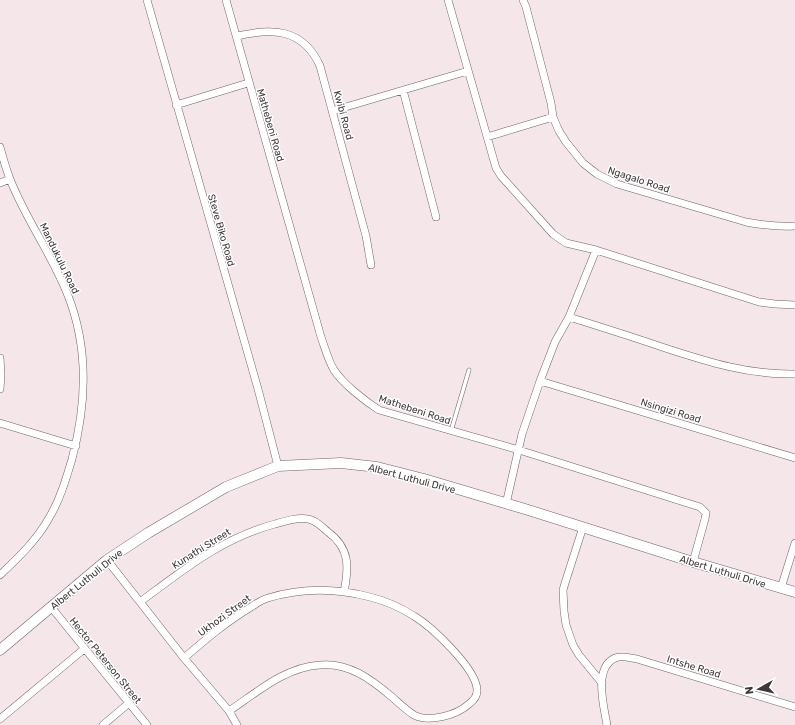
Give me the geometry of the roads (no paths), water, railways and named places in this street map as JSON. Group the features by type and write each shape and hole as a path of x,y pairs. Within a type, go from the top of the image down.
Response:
{"street":[{"name":"Steve Biko Road","path":"146,0 258,389 278,466"},
{"name":"Mathebeni Road","path":"226,0 237,36 248,83 321,337 335,372 367,402 379,410 519,450 702,508 706,513 705,522 693,562"},
{"path":"448,0 498,172 553,234 566,243 596,250 759,302 795,304"},
{"name":"Ngagalo Road","path":"523,0 538,52 553,117 566,142 592,172 610,181 746,222 777,226 795,226"},
{"name":"Kwibi Road","path":"237,36 253,32 274,31 289,35 308,47 315,55 320,66 366,236 371,265"},
{"path":"332,110 468,71"},
{"path":"176,105 248,83"},
{"path":"402,90 436,217"},
{"path":"487,137 553,117"},
{"name":"Mandukulu Road","path":"0,147 10,178 64,286 76,322 81,349 84,382 83,403 76,446 61,494 49,518 19,557 0,575"},
{"path":"0,183 10,178"},
{"path":"506,504 522,434 540,380 555,342 569,317 596,250"},
{"path":"569,317 687,355 736,368 758,373 795,374"},
{"path":"0,358 0,390"},
{"name":"Nsingizi Road","path":"540,380 795,458"},
{"path":"0,423 76,446"},
{"name":"Albert Luthuli Drive","path":"0,650 107,560 148,533 226,487 278,466 341,463 370,466 424,479 795,592"},
{"name":"Kunathi Street","path":"140,602 174,576 216,548 235,538 267,526 287,521 306,519 317,522 342,544 348,567 344,592"},
{"path":"583,527 563,590 564,612 566,625 573,645 579,655 602,683 607,725"},
{"path":"781,588 795,543"},
{"path":"107,560 184,658 229,711 237,725"},
{"name":"Ukhozi Street","path":"184,658 226,623 265,599 309,590 344,592 370,597 394,605 416,617 442,639 458,656 472,675 477,690 474,700 456,713 444,716 422,717 406,710 376,684 357,672 348,668 321,664 300,668 283,676 229,711"},
{"name":"Hector Peterson Street","path":"51,607 146,725"},
{"path":"0,719 84,649"},
{"name":"Intshe Road","path":"602,683 603,670 608,664 615,658 627,657 795,707"},
{"path":"103,725 129,703"}],"lane":[{"path":"451,431 469,370"}]}
